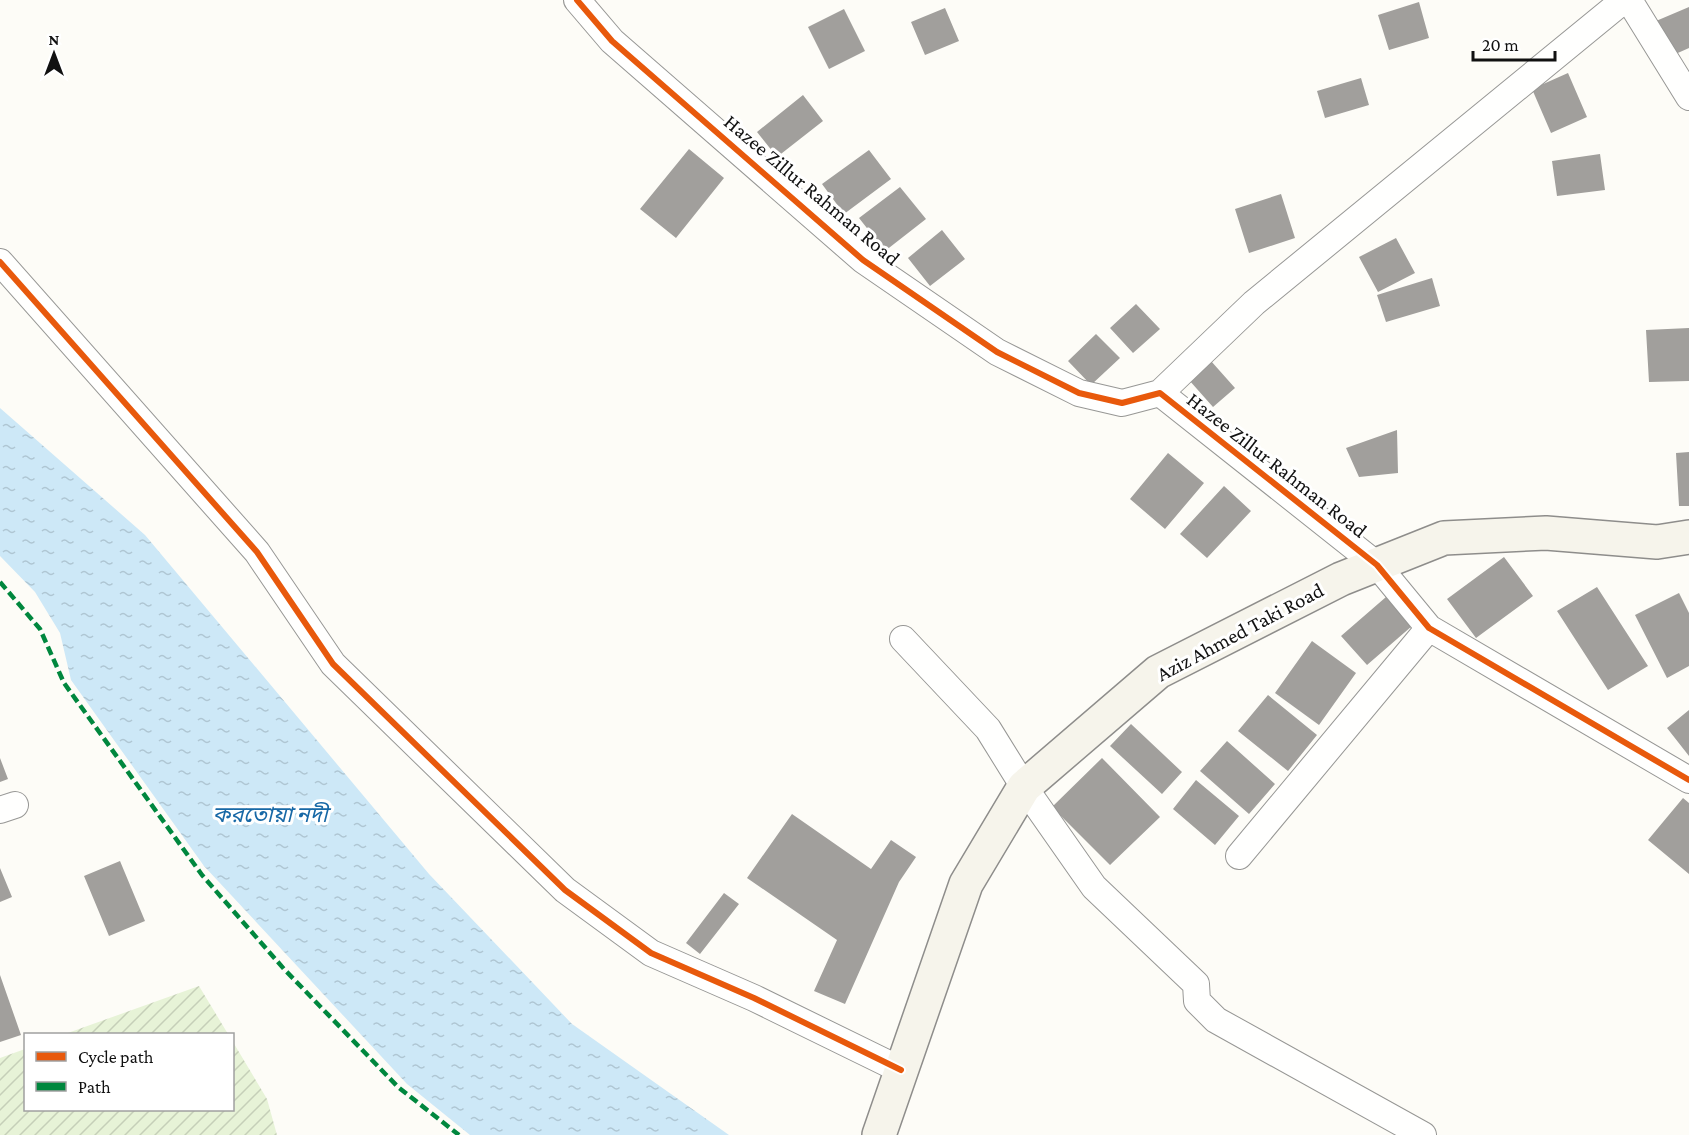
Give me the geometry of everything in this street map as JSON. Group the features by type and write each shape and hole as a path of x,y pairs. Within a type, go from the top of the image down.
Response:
{"street":[{"name":"Hazee Zillur Rahman Road","path":"578,0 612,41 863,260 997,352 1079,393 1122,403 1160,393 1377,565 1429,628"},
{"path":"1160,393 1254,303 1624,0"},
{"path":"1629,0 1689,97"},
{"path":"0,262 257,552 333,664 565,890 651,953 754,998 901,1070"},
{"name":"Aziz Ahmed Taki Road","path":"879,1135 966,884 1024,787 1158,672 1341,579 1444,538 1546,533 1657,542 1689,537"},
{"path":"1239,856 1429,628 1689,780"},
{"path":"903,639 988,729 1024,787 1094,887 1196,984 1197,1001 1216,1020 1424,1135"}],"green space":[{"path":"199,986 227,1033 68,1033"},
{"path":"234,1044 267,1099 277,1135 0,1135 0,1058 24,1049 24,1111 234,1111"}],"water":[{"name":"করতোয়া নদী","path":"0,408 145,535 429,874 572,1024 729,1135 470,1135 407,1084 204,866 71,680 60,633 35,592 0,556"}],"building":[{"path":"1419,2 1429,38 1389,50 1378,15"},
{"path":"1689,7 1689,48 1671,56 1656,21"},
{"path":"945,8 959,41 925,55 911,22"},
{"path":"844,9 865,51 829,69 808,27"},
{"path":"1568,73 1587,117 1551,133 1532,89"},
{"path":"1361,78 1369,105 1325,118 1317,91"},
{"path":"803,95 823,121 777,157 757,132"},
{"path":"689,149 724,178 676,238 640,209"},
{"path":"869,150 891,179 844,214 822,184"},
{"path":"1600,154 1605,190 1557,196 1552,161"},
{"path":"900,187 926,219 885,251 859,218"},
{"path":"1281,194 1295,238 1249,253 1235,209"},
{"path":"942,230 965,259 930,286 908,258"},
{"path":"1396,238 1415,273 1378,292 1359,257"},
{"path":"1432,278 1440,306 1386,322 1377,295"},
{"path":"1136,304 1160,329 1133,353 1110,328"},
{"path":"1689,328 1689,381 1649,382 1646,330"},
{"path":"1096,334 1120,358 1091,385 1068,361"},
{"path":"1203,352 1235,388 1213,407 1181,371"},
{"path":"1397,430 1398,473 1359,477 1346,448"},
{"path":"1689,452 1689,506 1679,506 1676,453"},
{"path":"1168,453 1204,483 1165,529 1130,499"},
{"path":"1224,486 1251,511 1207,558 1180,534"},
{"path":"1504,557 1533,596 1476,638 1447,599"},
{"path":"1597,587 1648,666 1608,690 1557,611"},
{"path":"1679,593 1689,613 1689,666 1667,678 1635,615"},
{"path":"1386,597 1412,626 1367,665 1341,636"},
{"path":"1312,641 1356,673 1319,725 1275,693"},
{"path":"1268,695 1317,735 1288,771 1238,731"},
{"path":"1689,710 1689,756 1667,728"},
{"path":"1131,724 1182,772 1162,794 1110,746"},
{"path":"1227,741 1275,784 1249,814 1200,771"},
{"path":"0,758 8,779 0,782"},
{"path":"1102,758 1160,817 1110,865 1052,807"},
{"path":"1196,780 1239,816 1215,845 1173,809"},
{"path":"1683,798 1689,803 1689,874 1648,840"},
{"path":"792,814 871,869 891,840 916,857 899,882 845,1004 814,991 837,940 747,878"},
{"path":"120,861 145,921 109,936 84,876"},
{"path":"0,868 12,897 0,902"},
{"path":"724,893 739,904 700,954 686,943"},
{"path":"0,975 21,1035 0,1042"}],"marked path":[{"path":"0,582 40,629 64,683 202,875 284,969 398,1087 459,1135"}],"cycle path":[{"path":"577,0 612,41 863,260 997,352 1079,393 1122,403 1160,393 1377,565 1429,628 1689,780"},
{"path":"0,262 257,552 333,664 565,890 651,953 754,998 901,1070"}]}
